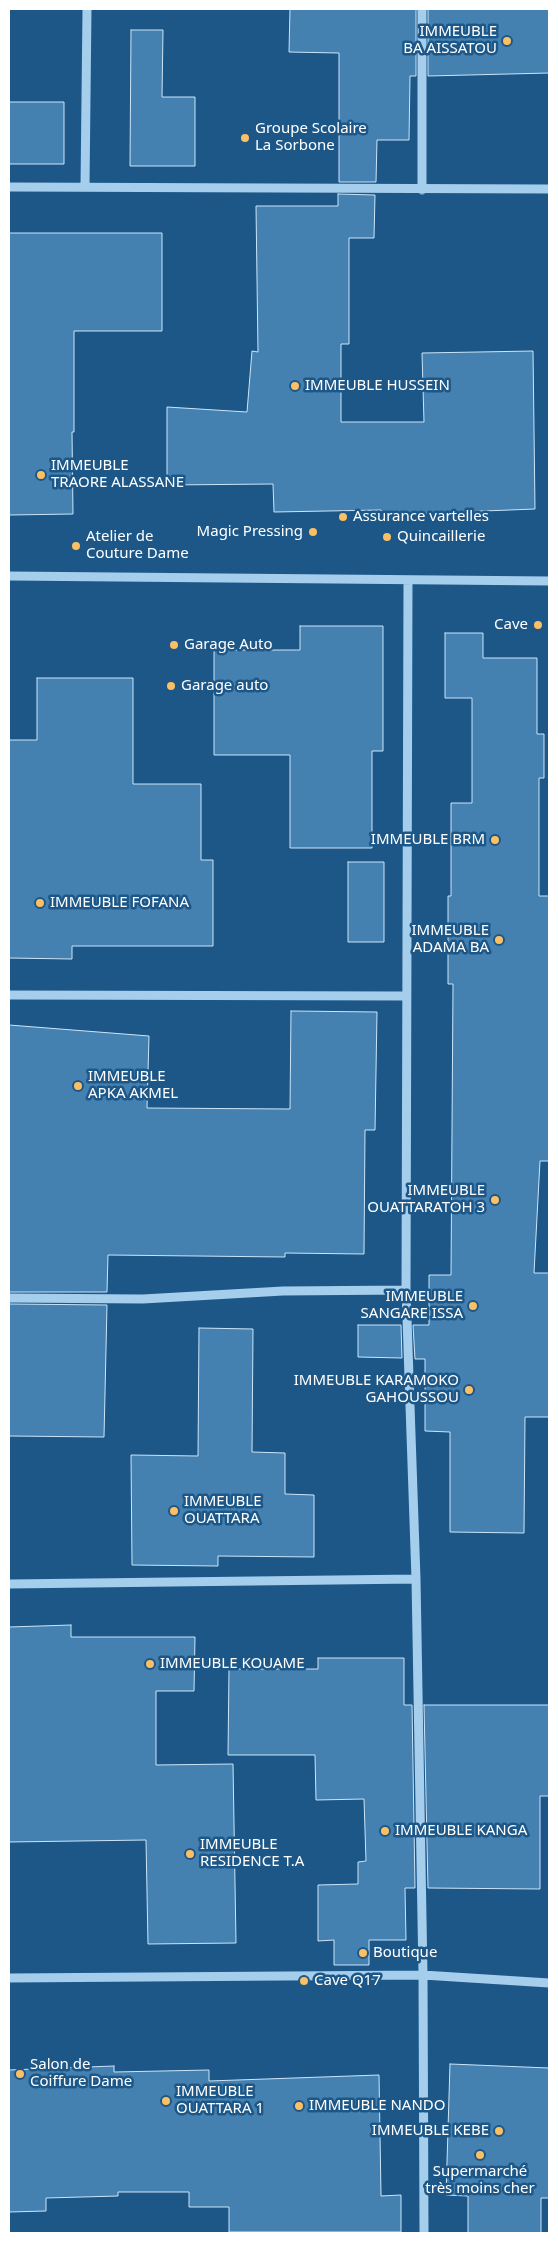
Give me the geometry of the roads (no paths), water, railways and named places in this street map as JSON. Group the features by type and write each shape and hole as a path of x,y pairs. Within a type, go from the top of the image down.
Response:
{"street":[{"path":"84,186 87,9"},
{"path":"422,9 422,190"},
{"path":"9,186 422,190 549,189"},
{"path":"9,576 549,581"},
{"path":"408,580 405,996 406,1290 416,1579 423,1975 424,2233"},
{"path":"9,995 405,996"},
{"path":"9,1298 143,1299 283,1291 406,1290"},
{"path":"9,1584 416,1579"},
{"path":"9,1978 423,1975 549,1983"}],"place":[{"name":"IMMEUBLE BA AISSATOU","path":"507,41"},
{"name":"Groupe Scolaire La Sorbone","path":"245,138"},
{"name":"IMMEUBLE HUSSEIN","path":"295,386"},
{"name":"IMMEUBLE TRAORE ALASSANE","path":"41,475"},
{"name":"Assurance vartelles","path":"343,517"},
{"name":"Magic Pressing","path":"313,532"},
{"name":"Quincaillerie","path":"387,537"},
{"name":"Atelier de Couture Dame","path":"76,546"},
{"name":"Cave","path":"538,625"},
{"name":"Garage Auto","path":"174,645"},
{"name":"Garage auto","path":"171,686"},
{"name":"IMMEUBLE BRM","path":"495,840"},
{"name":"IMMEUBLE FOFANA","path":"40,903"},
{"name":"IMMEUBLE ADAMA BA","path":"499,940"},
{"name":"IMMEUBLE APKA AKMEL","path":"78,1086"},
{"name":"IMMEUBLE OUATTARATOH 3","path":"495,1200"},
{"name":"IMMEUBLE SANGARE ISSA","path":"473,1306"},
{"name":"IMMEUBLE KARAMOKO GAHOUSSOU","path":"469,1390"},
{"name":"IMMEUBLE OUATTARA","path":"174,1511"},
{"name":"IMMEUBLE KOUAME","path":"150,1664"},
{"name":"IMMEUBLE KANGA","path":"385,1831"},
{"name":"IMMEUBLE RESIDENCE T.A","path":"190,1854"},
{"name":"Boutique","path":"363,1953"},
{"name":"Cave Q17","path":"304,1981"},
{"name":"Salon de Coiffure Dame","path":"20,2074"},
{"name":"IMMEUBLE OUATTARA 1","path":"166,2101"},
{"name":"IMMEUBLE NANDO","path":"299,2106"},
{"name":"IMMEUBLE KEBE","path":"499,2131"},
{"name":"Supermarché très moins cher","path":"480,2155"}]}
